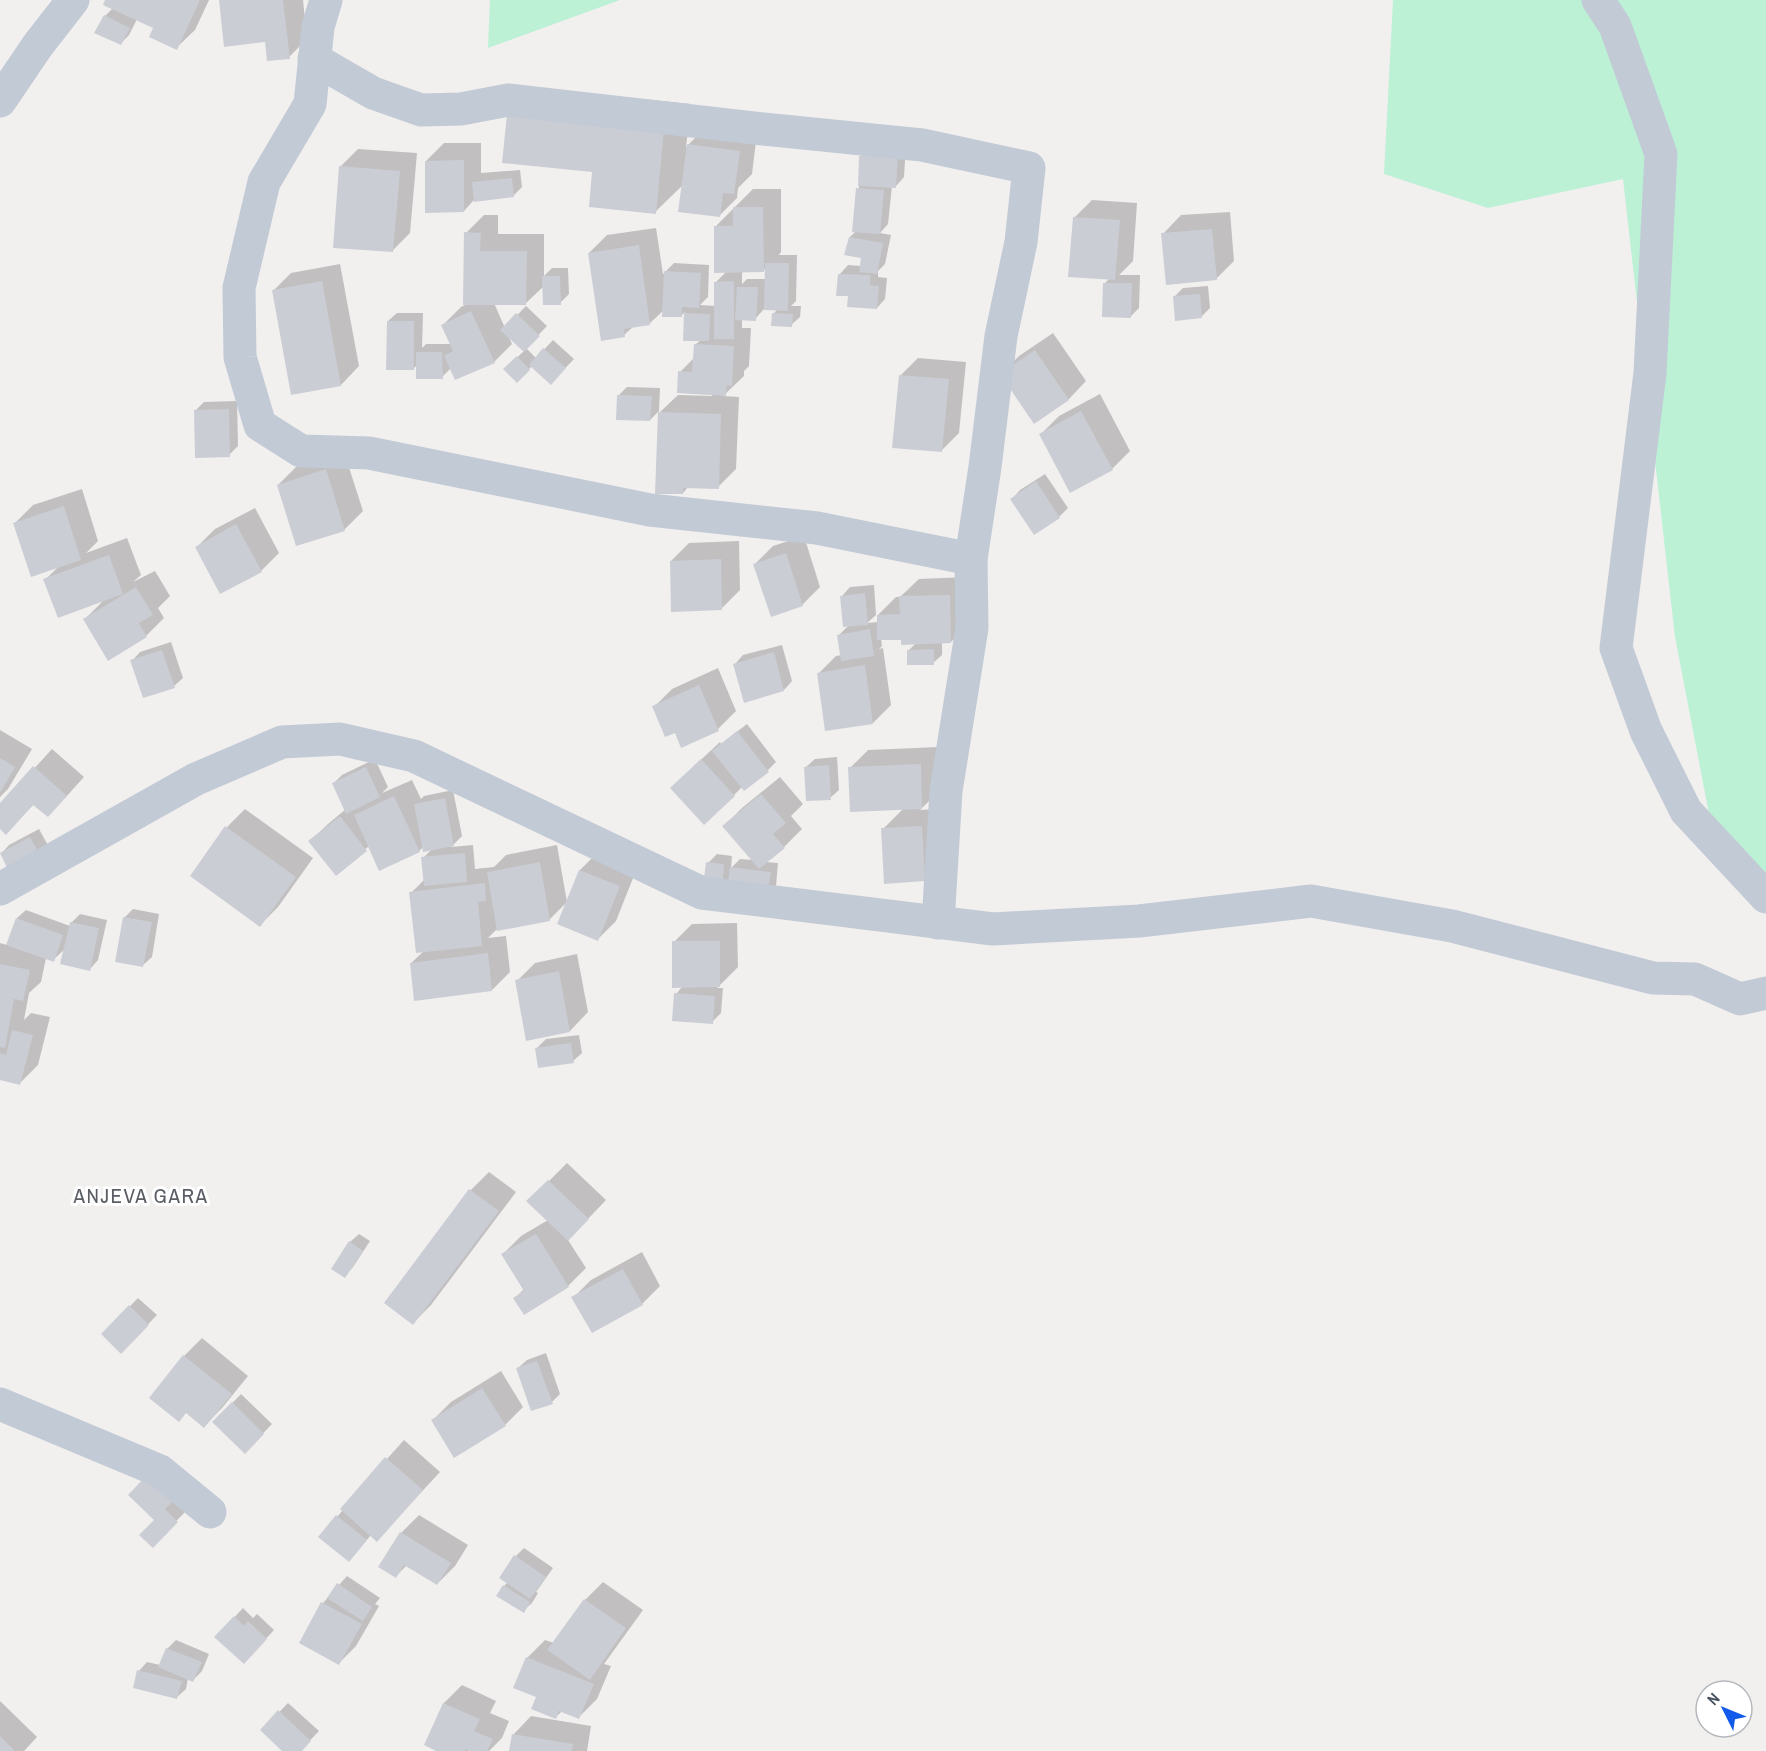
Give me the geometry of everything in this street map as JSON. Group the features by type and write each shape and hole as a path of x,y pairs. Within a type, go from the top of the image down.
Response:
{"street":[{"path":"0,101 38,45 73,0"},
{"path":"326,0 318,27 310,104 264,182 239,288 240,357 260,425 301,451 369,453 650,510 817,528 971,559"},
{"path":"1598,0 1615,26 1661,154 1650,373 1616,648 1646,731 1686,811 1766,897"},
{"path":"314,59 373,93 421,110 461,109 508,100 922,145 1029,168 1021,242 1001,336 971,559 972,628 946,791 938,923"},
{"path":"0,889 196,779 282,742 340,739 414,756 702,893 993,929 1128,921 1311,901 1452,926 1653,978 1695,979 1740,999 1766,993"},
{"path":"0,1404 160,1470 210,1512"}],"green space":[{"path":"490,0 620,0 488,48"},
{"path":"1393,0 1766,0 1766,873 1709,814 1675,637 1623,179 1488,208 1384,174"}],"building":[{"path":"105,0 200,0 177,50 149,37 153,28 103,5"},
{"path":"219,0 283,0 290,59 267,61 265,42 224,47"},
{"path":"104,15 130,28 121,45 94,33"},
{"path":"507,114 664,130 656,214 589,207 592,172 502,163"},
{"path":"687,144 740,151 734,194 723,193 720,217 678,212"},
{"path":"898,153 896,188 858,186 859,156"},
{"path":"464,160 464,212 425,213 425,161"},
{"path":"339,166 400,171 393,252 333,248"},
{"path":"512,178 514,197 474,202 472,182"},
{"path":"856,188 884,190 880,234 852,232"},
{"path":"733,207 763,207 764,272 714,273 714,226 733,226"},
{"path":"1073,217 1120,220 1115,280 1068,277"},
{"path":"1212,229 1217,280 1166,285 1161,233"},
{"path":"464,232 481,233 480,251 527,251 526,305 463,305"},
{"path":"849,237 883,243 877,274 859,272 861,258 844,255"},
{"path":"639,245 650,325 624,329 625,337 601,341 588,253"},
{"path":"765,263 789,263 788,311 764,310"},
{"path":"664,271 701,273 699,308 682,307 682,317 662,317"},
{"path":"838,274 870,275 870,285 879,286 877,309 847,307 848,296 836,296"},
{"path":"542,276 560,276 561,305 543,305"},
{"path":"322,281 341,386 291,395 272,290"},
{"path":"734,281 734,339 714,339 714,282"},
{"path":"1103,283 1132,283 1131,318 1102,317"},
{"path":"737,287 758,287 756,321 735,320"},
{"path":"1200,294 1202,318 1175,321 1173,296"},
{"path":"471,311 495,363 455,380 444,356 453,351 441,325"},
{"path":"516,313 540,336 524,352 500,330"},
{"path":"684,313 710,314 709,341 683,341"},
{"path":"772,313 793,314 792,327 771,326"},
{"path":"387,321 414,321 414,370 386,370"},
{"path":"694,344 734,346 732,386 727,385 726,396 677,393 678,371 692,372"},
{"path":"543,348 566,368 551,385 529,365"},
{"path":"1035,350 1069,400 1034,424 1000,374"},
{"path":"416,352 442,352 443,379 416,379"},
{"path":"517,356 530,370 517,383 503,369"},
{"path":"899,375 949,379 942,452 892,448"},
{"path":"617,395 652,396 650,421 616,420"},
{"path":"229,409 230,457 195,458 194,410"},
{"path":"1081,411 1113,470 1070,493 1039,434"},
{"path":"658,412 721,414 719,489 683,488 683,494 655,494"},
{"path":"326,469 345,531 296,546 277,485"},
{"path":"1036,481 1060,518 1034,535 1010,499"},
{"path":"64,506 81,560 31,577 13,523"},
{"path":"236,524 262,572 220,594 195,547"},
{"path":"786,553 803,606 771,617 753,564"},
{"path":"109,555 123,594 58,618 43,579"},
{"path":"721,559 722,610 671,612 670,561"},
{"path":"136,587 153,615 139,623 147,637 108,661 83,619"},
{"path":"865,593 868,625 843,627 840,596"},
{"path":"950,595 951,643 901,645 901,640 877,640 877,615 900,614 899,596"},
{"path":"870,629 874,656 841,661 837,635"},
{"path":"934,649 934,665 907,665 907,650"},
{"path":"162,650 175,688 143,698 130,660"},
{"path":"774,652 784,691 744,703 733,664"},
{"path":"865,665 873,724 825,731 817,673"},
{"path":"699,685 719,731 681,748 675,733 665,737 652,706"},
{"path":"737,731 769,772 744,791 712,751"},
{"path":"0,758 15,767 0,793"},
{"path":"701,759 735,796 704,825 670,788"},
{"path":"921,764 922,809 850,812 848,767"},
{"path":"829,765 831,800 806,801 804,767"},
{"path":"33,766 67,796 48,817 33,805 6,835 0,829 0,803"},
{"path":"366,767 380,797 346,814 332,783"},
{"path":"761,794 786,823 773,834 785,848 759,869 722,826"},
{"path":"394,796 420,852 379,871 354,815"},
{"path":"445,798 454,846 423,852 414,804"},
{"path":"340,816 367,851 336,876 308,841"},
{"path":"225,826 296,877 260,927 190,876"},
{"path":"922,826 925,881 884,884 881,828"},
{"path":"30,837 42,859 11,876 0,853"},
{"path":"465,853 467,882 424,886 421,857"},
{"path":"540,862 550,921 497,931 487,872"},
{"path":"706,862 724,864 722,890 703,887"},
{"path":"730,867 771,872 767,896 727,891"},
{"path":"579,870 620,886 598,941 557,924"},
{"path":"485,883 486,901 478,902 482,946 416,953 409,892"},
{"path":"123,917 152,922 143,967 115,962"},
{"path":"16,918 63,935 54,962 6,945"},
{"path":"70,922 99,928 90,971 60,964"},
{"path":"672,941 720,941 720,987 672,988"},
{"path":"488,953 492,991 414,1001 410,963"},
{"path":"0,964 30,970 23,1001 14,999 5,1048 0,1047"},
{"path":"559,971 570,1032 526,1041 515,980"},
{"path":"674,993 715,996 713,1024 672,1021"},
{"path":"12,1030 33,1035 20,1085 0,1080 0,1053 6,1055"},
{"path":"571,1043 574,1063 538,1068 535,1048"},
{"path":"548,1180 589,1219 568,1241 526,1201"},
{"path":"469,1189 499,1211 413,1325 384,1303"},
{"path":"536,1234 569,1287 524,1315 513,1298 524,1291 501,1254"},
{"path":"349,1241 363,1251 345,1278 331,1269"},
{"path":"623,1269 643,1305 592,1333 571,1297"},
{"path":"129,1305 149,1325 121,1354 101,1334"},
{"path":"183,1355 232,1394 204,1428 186,1413 179,1422 149,1398"},
{"path":"537,1361 553,1404 531,1411 516,1368"},
{"path":"482,1388 506,1426 454,1458 431,1420"},
{"path":"232,1402 264,1434 245,1454 212,1422"},
{"path":"385,1457 423,1490 377,1542 340,1509"},
{"path":"147,1475 174,1500 165,1509 178,1522 153,1548 139,1535 154,1520 128,1495"},
{"path":"336,1515 367,1540 349,1562 318,1537"},
{"path":"400,1532 451,1563 437,1585 404,1565 396,1578 378,1567"},
{"path":"514,1555 546,1577 530,1599 499,1578"},
{"path":"337,1583 372,1607 363,1621 327,1598"},
{"path":"503,1585 530,1602 524,1613 496,1596"},
{"path":"584,1599 626,1628 590,1680 547,1650"},
{"path":"321,1602 362,1624 339,1665 299,1643"},
{"path":"234,1616 244,1626 248,1621 267,1639 244,1664 214,1637"},
{"path":"166,1648 202,1662 193,1682 158,1667"},
{"path":"526,1657 594,1684 579,1719 559,1711 556,1719 531,1709 536,1697 513,1688"},
{"path":"137,1670 182,1681 177,1699 133,1688"},
{"path":"443,1703 480,1719 474,1731 493,1739 487,1751 466,1749 465,1751 436,1751 424,1745"},
{"path":"278,1710 311,1741 302,1751 282,1751 260,1730"},
{"path":"512,1734 573,1744 572,1751 509,1751"},
{"path":"0,1736 15,1751 0,1751"}],"district":[{"name":"ANJEVA GARA","path":"141,1196"}]}
